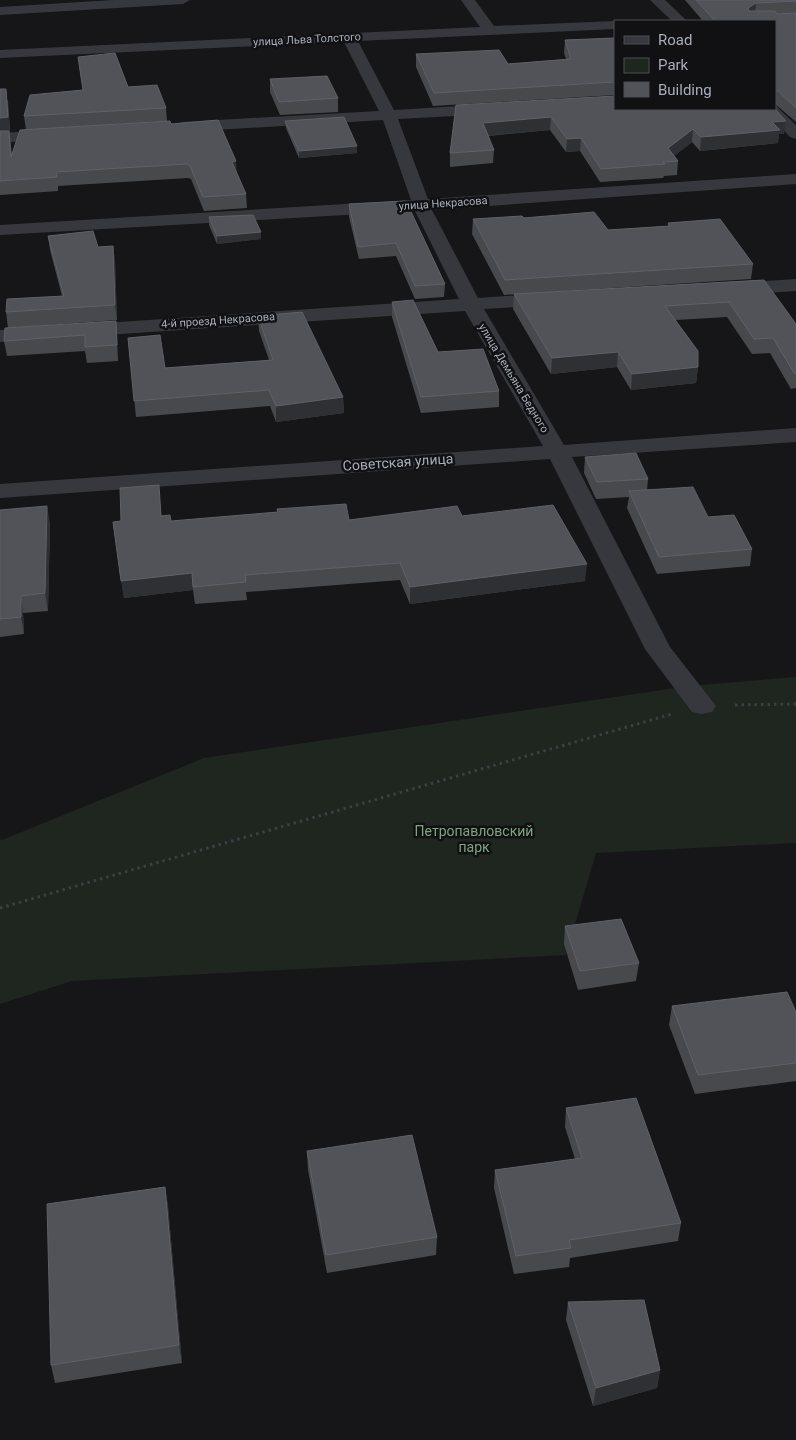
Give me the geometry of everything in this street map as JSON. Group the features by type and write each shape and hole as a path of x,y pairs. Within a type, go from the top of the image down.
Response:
{"street":[{"path":"0,11 109,2 183,0"},
{"path":"468,0 489,30"},
{"path":"657,0 679,20"},
{"name":"улица Льва Толстого","path":"0,54 614,25"},
{"name":"улица Демьяна Бедного","path":"349,37 389,115 421,205 471,304 557,451 658,649 702,706"},
{"path":"169,128 507,108"},
{"path":"772,110 796,134"},
{"path":"0,138 70,134"},
{"name":"улица Некрасова","path":"0,230 421,205 796,179"},
{"path":"717,290 796,285"},
{"name":"4-й проезд Некрасова","path":"0,336 569,298"},
{"name":"Советская улица","path":"0,490 796,435"}],"path":[{"path":"0,908 702,706 796,704"}],"green space":[{"name":"Петропавловский парк","path":"796,677 796,843 596,853 566,955 72,981 0,1004 0,839 2,840 204,758 689,686"}],"building":[{"path":"696,0 796,0 756,3 748,8 749,11 775,11 777,14 796,13 796,108 777,90 776,92 776,20 714,20"},
{"path":"614,38 614,82 434,93 416,54 499,50 508,64 571,59 565,40"},
{"path":"115,53 128,87 157,85 166,108 24,116 30,95 83,90 78,57"},
{"path":"327,76 338,98 279,102 270,79"},
{"path":"0,89 6,89 8,117 0,118"},
{"path":"614,96 614,110 776,110 786,121 772,122 780,130 701,137 693,129 668,148 678,161 663,162 665,164 601,169 581,138 567,139 551,117 483,123 494,150 450,153 456,105"},
{"path":"344,117 357,146 299,151 285,121"},
{"path":"218,120 236,161 232,162 246,194 203,197 190,166 187,164 56,172 57,177 0,181 0,131 9,131 11,157 20,130 170,121 171,124"},
{"path":"406,201 445,284 415,286 396,243 358,247 349,204"},
{"path":"594,212 608,230 670,226 668,223 720,219 753,264 505,280 473,219 522,216 524,218"},
{"path":"253,215 261,232 217,236 209,217"},
{"path":"93,231 98,247 113,246 115,305 6,312 7,299 64,296 48,236"},
{"path":"764,280 796,324 796,373 794,373 773,338 754,339 729,302 665,306 698,351 698,367 632,374 618,352 552,358 514,294"},
{"path":"413,300 438,352 483,349 499,391 421,397 392,302"},
{"path":"302,312 343,397 276,406 269,390 134,401 128,338 160,335 165,368 273,360 258,316"},
{"path":"116,321 117,345 85,347 85,335 4,341 5,328"},
{"path":"636,453 648,479 597,482 585,457"},
{"path":"159,485 161,516 170,515 171,521 278,512 277,509 346,504 349,520 457,506 462,516 553,505 587,564 410,587 400,563 245,575 246,582 193,587 192,573 121,581 113,522 121,521 120,488"},
{"path":"693,487 708,517 734,515 752,549 659,557 629,491"},
{"path":"47,506 45,593 21,596 21,617 0,619 0,510"},
{"path":"621,919 639,963 580,971 565,926"},
{"path":"787,992 796,1012 796,1063 698,1075 672,1006"},
{"path":"636,1098 681,1223 569,1240 571,1248 516,1256 495,1170 582,1158 566,1108"},
{"path":"412,1135 437,1237 326,1255 307,1151"},
{"path":"165,1187 179,1345 51,1365 47,1204"},
{"path":"644,1300 660,1370 596,1388 568,1302"}]}
